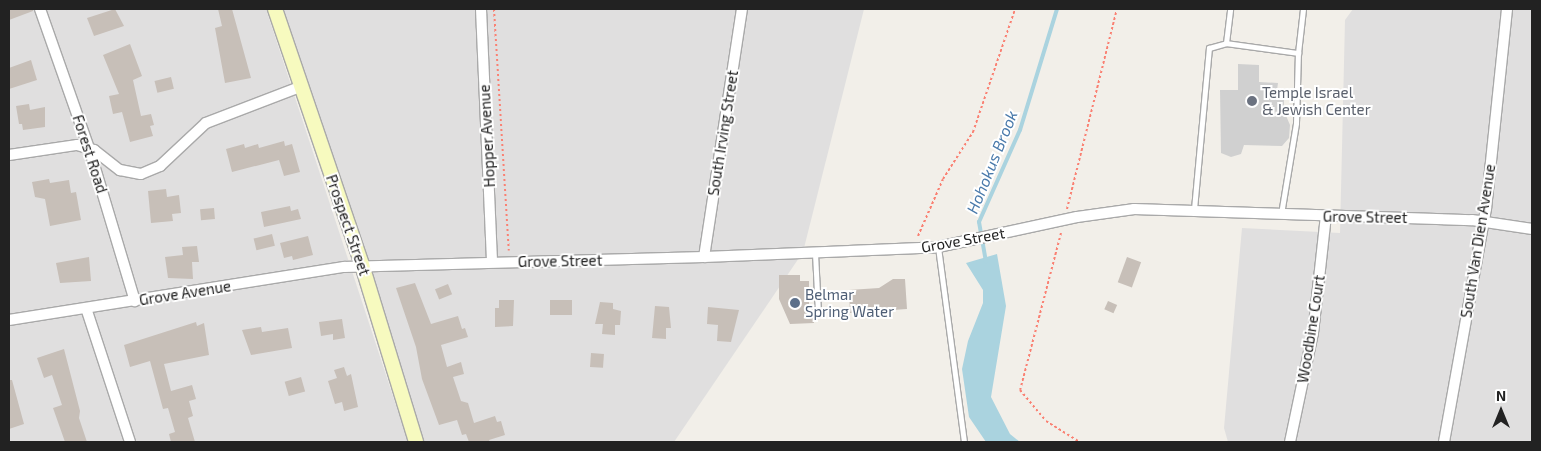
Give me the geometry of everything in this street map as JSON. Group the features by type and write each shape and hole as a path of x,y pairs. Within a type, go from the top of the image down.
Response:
{"main road":[{"name":"Prospect Street","path":"275,9 362,265 416,442"}],"street":[{"name":"Forest Road","path":"40,9 89,148 135,301"},
{"name":"Hopper Avenue","path":"481,9 492,262"},
{"name":"South Irving Street","path":"704,258 742,9"},
{"name":"South Van Dien Avenue","path":"1444,442 1484,221 1507,9"},
{"path":"9,155 64,145 89,148 120,170 131,174 151,172 206,124 300,87"},
{"name":"Grove Street","path":"362,265 704,258 938,247 1064,220 1134,210 1194,210 1484,221 1532,229"},
{"name":"Woodbine Court","path":"1290,442 1313,333 1326,216"},
{"name":"Grove Avenue","path":"9,320 362,265"},
{"path":"86,308 130,442"}],"lane":[{"path":"1226,43 1230,9"},
{"path":"1281,214 1296,123 1298,53 1304,9"},
{"path":"1194,210 1209,48 1226,43 1298,53"},
{"path":"938,247 964,442"},
{"path":"815,253 818,313"}],"path":[{"path":"494,9 510,253"},
{"path":"918,236 943,179 973,132 1015,9"},
{"path":"1079,442 1046,421 1020,390 1117,9"}],"shaded area":[{"path":"9,9 266,9 408,442 9,442"},
{"path":"281,9 864,9 803,252 674,442 422,442"},
{"path":"1353,9 1532,9 1532,442 1228,442 1224,428 1242,228 1340,233 1345,20"},
{"name":"Temple Israel & Jewish Center","path":"1238,64 1259,65 1259,82 1278,83 1277,90 1284,90 1284,111 1290,125 1289,138 1282,146 1244,145 1241,154 1231,157 1221,153 1220,90 1238,90"}],"water":[{"path":"997,254 1006,306 991,397 1010,434 1020,442 986,442 969,417 962,369 968,341 983,303 983,290 966,263"}],"building":[{"path":"9,9 33,9 33,11 9,20"},
{"path":"115,9 124,26 94,36 87,18"},
{"path":"218,9 232,9 251,78 225,83 215,28 222,26"},
{"path":"130,44 142,76 133,80 141,116 151,114 154,125 150,126 153,136 130,142 122,112 113,114 109,96 119,94 103,55"},
{"path":"31,60 37,80 9,89 9,68"},
{"path":"171,77 174,89 157,93 155,81"},
{"path":"29,104 30,110 45,107 45,127 23,130 22,124 19,124 16,106"},
{"path":"284,141 285,146 292,144 300,172 284,176 279,160 232,172 226,149 244,144 245,148 258,144 259,148"},
{"path":"49,179 50,183 69,180 71,193 76,192 81,220 50,226 45,199 35,197 32,182"},
{"path":"166,189 167,197 179,195 181,213 172,214 173,221 151,223 148,191"},
{"path":"290,206 291,211 298,209 301,219 264,227 261,212"},
{"path":"214,208 215,219 201,220 200,209"},
{"path":"272,234 275,246 256,250 254,239"},
{"path":"308,236 313,255 293,260 292,256 284,258 280,243"},
{"path":"197,246 199,262 192,262 193,279 168,278 165,257 183,255 182,247"},
{"path":"89,257 91,281 60,283 56,263"},
{"path":"1127,257 1141,262 1132,288 1118,282"},
{"name":"Belmar Spring Water","path":"779,275 800,275 800,281 809,281 809,307 813,307 814,323 790,324 779,299"},
{"path":"893,279 905,279 907,309 850,313 849,290 879,288"},
{"path":"415,283 431,324 458,316 462,329 465,328 468,337 441,345 447,367 461,362 464,374 453,377 461,401 468,403 474,423 495,416 497,422 501,421 505,435 489,440 490,442 469,442 466,434 462,435 457,420 439,425 422,379 416,347 396,288"},
{"path":"448,284 452,294 439,299 435,289"},
{"path":"499,300 514,300 513,326 495,327 495,308 499,308"},
{"path":"550,300 572,300 572,315 550,315"},
{"path":"1108,301 1117,305 1113,313 1104,309"},
{"path":"600,302 613,303 613,309 621,311 620,325 615,325 615,335 602,334 603,324 595,324"},
{"path":"655,306 669,307 671,328 666,328 666,339 652,338"},
{"path":"708,307 739,310 731,342 717,341 718,325 707,324"},
{"path":"342,319 345,338 333,340 333,334 321,336 319,322"},
{"path":"196,322 197,326 204,323 209,355 164,364 171,391 192,385 196,399 189,401 193,416 188,418 195,442 171,442 169,434 175,432 168,408 163,409 150,361 130,367 124,345"},
{"path":"261,327 262,332 288,328 292,348 251,355 242,330"},
{"path":"64,349 80,411 79,418 87,442 65,442 53,408 62,405 52,375 44,378 37,358"},
{"path":"591,353 604,354 603,368 590,367"},
{"path":"344,367 347,376 351,374 358,407 344,411 342,402 335,404 328,381 337,378 334,370"},
{"path":"301,377 305,391 289,396 285,382"},
{"path":"9,380 12,380 24,424 9,429"}],"waterway":[{"name":"Hohokus Brook","path":"986,262 979,222 1020,130 1057,9"}],"place":[{"name":"Temple Israel & Jewish Center","path":"1252,101"},
{"name":"Belmar Spring Water","path":"795,303"}]}
